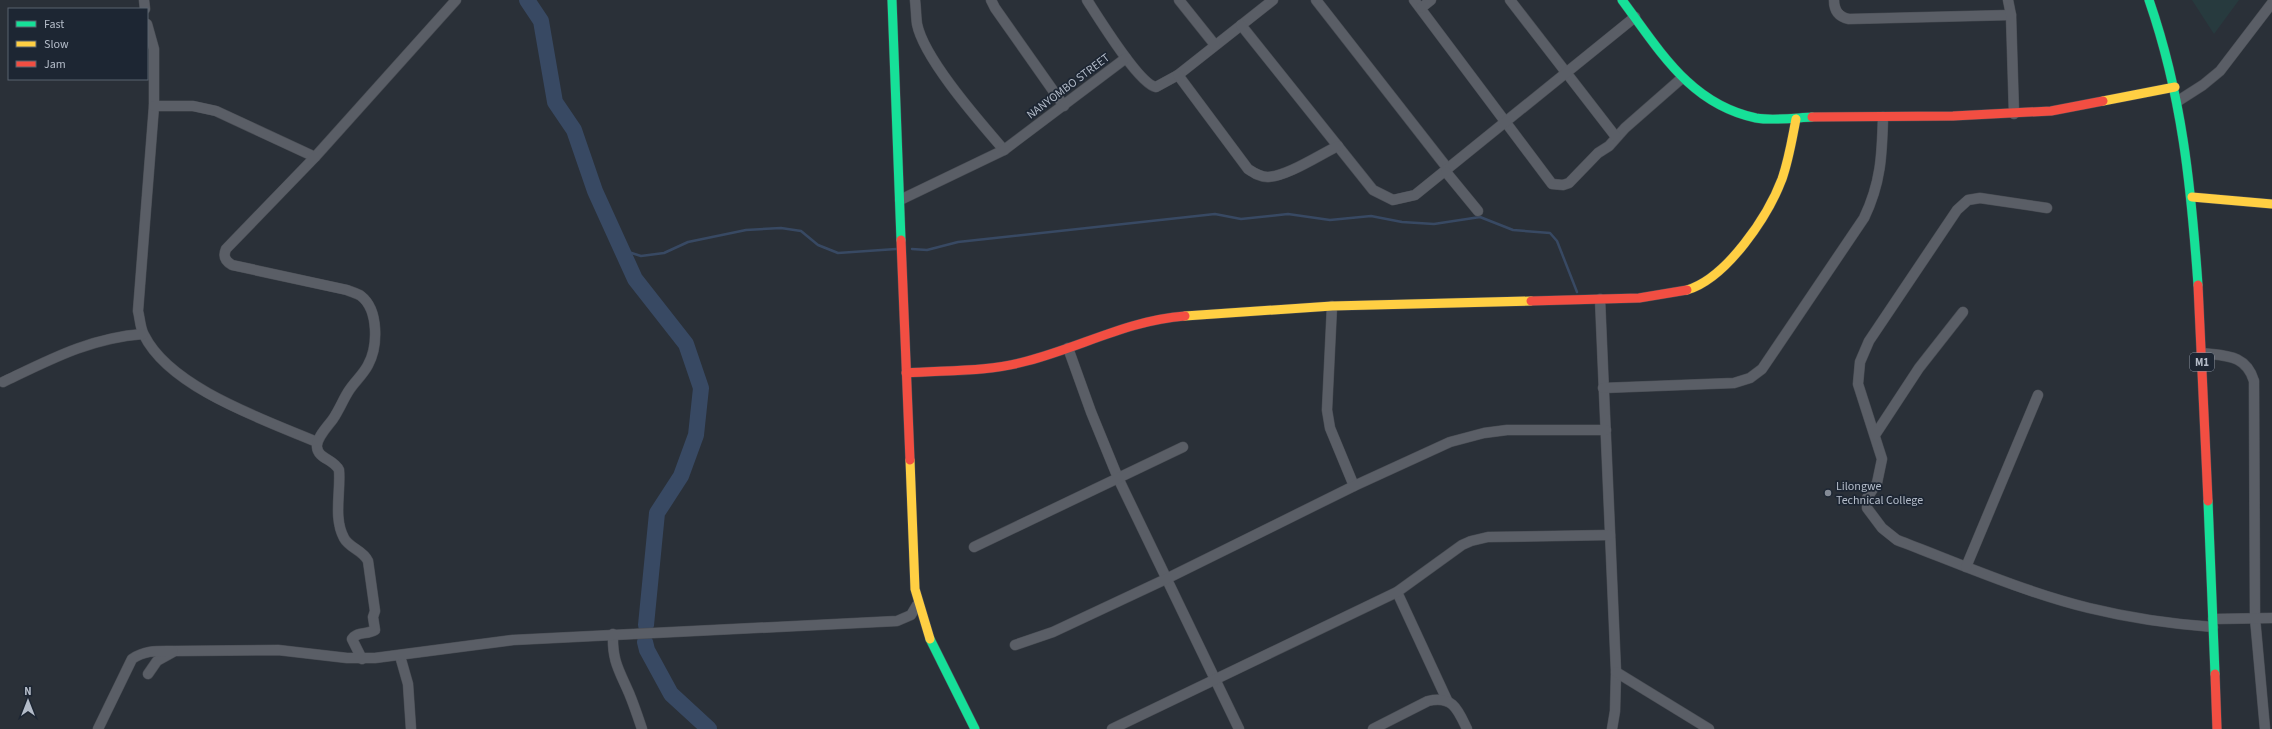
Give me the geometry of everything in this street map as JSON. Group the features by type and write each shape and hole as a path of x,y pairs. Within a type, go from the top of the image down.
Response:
{"main road":[{"path":"892,0 913,572 917,605 926,631 975,729"},
{"path":"1622,0 1682,78 1702,95 1726,109 1758,118 1796,119 2014,114 2080,107 2175,88"},
{"name":"M1","path":"2149,0 2163,40 2178,101 2192,197 2202,353 2217,729"},
{"path":"906,373 1015,364 1068,348 1113,330 1148,319 1332,306 1639,298 1678,293 1697,287 1720,269 1742,245 1775,194 1789,157 1796,119"},
{"path":"2192,197 2272,204"}],"street":[{"path":"362,659 352,639 359,633 370,633 374,630 375,611 368,561 365,555 345,540 340,531 339,470 336,464 319,454 317,442 334,417 355,381 370,361 374,339 373,317 370,307 361,296 347,290 232,265 226,261 224,255 226,249 315,157 456,0"},
{"path":"915,0 917,24 923,41 939,67 1004,150"},
{"path":"991,0 995,8 1064,106"},
{"path":"1087,0 1126,58"},
{"path":"1179,0 1215,46"},
{"name":"NANYOMBO STREET","path":"900,200 1004,150 1126,58 1147,84 1152,87 1162,86 1273,0"},
{"path":"1316,0 1478,211"},
{"path":"1431,0 1417,4 1552,184 1558,186 1569,183 1598,154 1610,146 1616,137 1682,78"},
{"path":"1510,0 1616,137"},
{"path":"1834,0 1836,11 1841,17 1849,19 2011,15"},
{"path":"2008,0 2011,15 2014,114"},
{"path":"2178,101 2203,85 2220,71 2270,7"},
{"path":"1241,25 1373,190 1393,200 1415,195 1635,17"},
{"path":"148,28 154,49 154,106 138,311 143,334 177,374 242,411 317,442"},
{"path":"1178,75 1248,169 1254,173 1268,177 1283,173 1338,146"},
{"path":"154,106 193,106 216,111 315,157"},
{"path":"1603,388 1734,383 1750,378 1762,369 1864,218 1870,206 1882,164 1883,117"},
{"path":"2047,208 1980,198 1968,200 1957,210 1864,351 1858,384 1881,452 1882,465 1877,483 1867,498 1867,508 1882,528 1897,540 2011,584 2089,608 2172,624 2213,623 2255,618 2272,618"},
{"path":"1600,299 1616,672 1615,711 1612,729"},
{"path":"1332,306 1327,410 1330,428 1354,486"},
{"path":"1875,435 1919,368 1962,312"},
{"path":"3,382 71,349 120,336 143,334"},
{"path":"1068,348 1091,412 1118,478 1238,729"},
{"path":"2202,353 2230,357 2243,362 2251,370 2254,381 2255,618 2265,729"},
{"path":"1966,567 2038,396"},
{"path":"1015,645 1053,632 1166,579 1354,486 1450,442 1470,436 1507,430 1606,430"},
{"path":"974,547 1183,448"},
{"path":"1112,729 1397,592 1462,545 1475,539 1488,537 1610,535"},
{"path":"1397,592 1447,700 1459,713 1467,729"},
{"path":"98,729 132,659 140,654 151,651 278,650 362,659 400,656 513,640 897,621 911,615 917,605"},
{"path":"613,634 613,657 629,693 642,729"},
{"path":"148,674 156,661 175,651"},
{"path":"400,656 408,684 411,729"},
{"path":"1616,672 1709,729"},
{"path":"1373,729 1428,701 1447,700"}],"green space":[{"path":"2192,0 2239,0 2214,34"}],"waterway":[{"path":"527,0 541,21 555,102 574,130 595,191 635,279 686,344 701,388 696,435 681,476 657,513 646,625"},
{"path":"912,249 927,250 958,242 1215,214 1241,219 1288,214 1330,220 1371,216 1402,222 1434,224 1480,217 1513,230 1550,233 1557,241 1577,292"},
{"path":"622,250 641,256 664,253 688,242 746,230 781,228 801,231 818,245 838,253 896,249"},
{"path":"645,642 647,650 671,694 709,729"}],"traffic: fast":[{"path":"892,0 901,240"},
{"path":"1622,0 1678,73 1713,101 1733,111 1756,118 1776,119 1812,117"},
{"path":"2149,0 2170,71 2177,106 2188,176 2198,285"},
{"path":"2208,501 2215,674"},
{"path":"930,639 975,729"}],"traffic: slow":[{"path":"2103,101 2175,87"},
{"path":"1687,290 1702,283 1717,273 1744,244 1767,210 1782,179 1796,119"},
{"path":"2192,197 2272,204"},
{"path":"1185,316 1332,306 1531,301"},
{"path":"910,460 915,589 930,639"}],"traffic: jam":[{"path":"1812,117 1953,116 2051,111 2103,101"},
{"path":"901,240 910,460"},
{"path":"2198,285 2208,501"},
{"path":"1531,301 1639,298 1687,290"},
{"path":"906,373 982,369 1012,365 1047,355 1125,328 1185,316"},
{"path":"2215,674 2217,729"}],"place":[{"name":"Lilongwe Technical College","path":"1828,493"}]}
